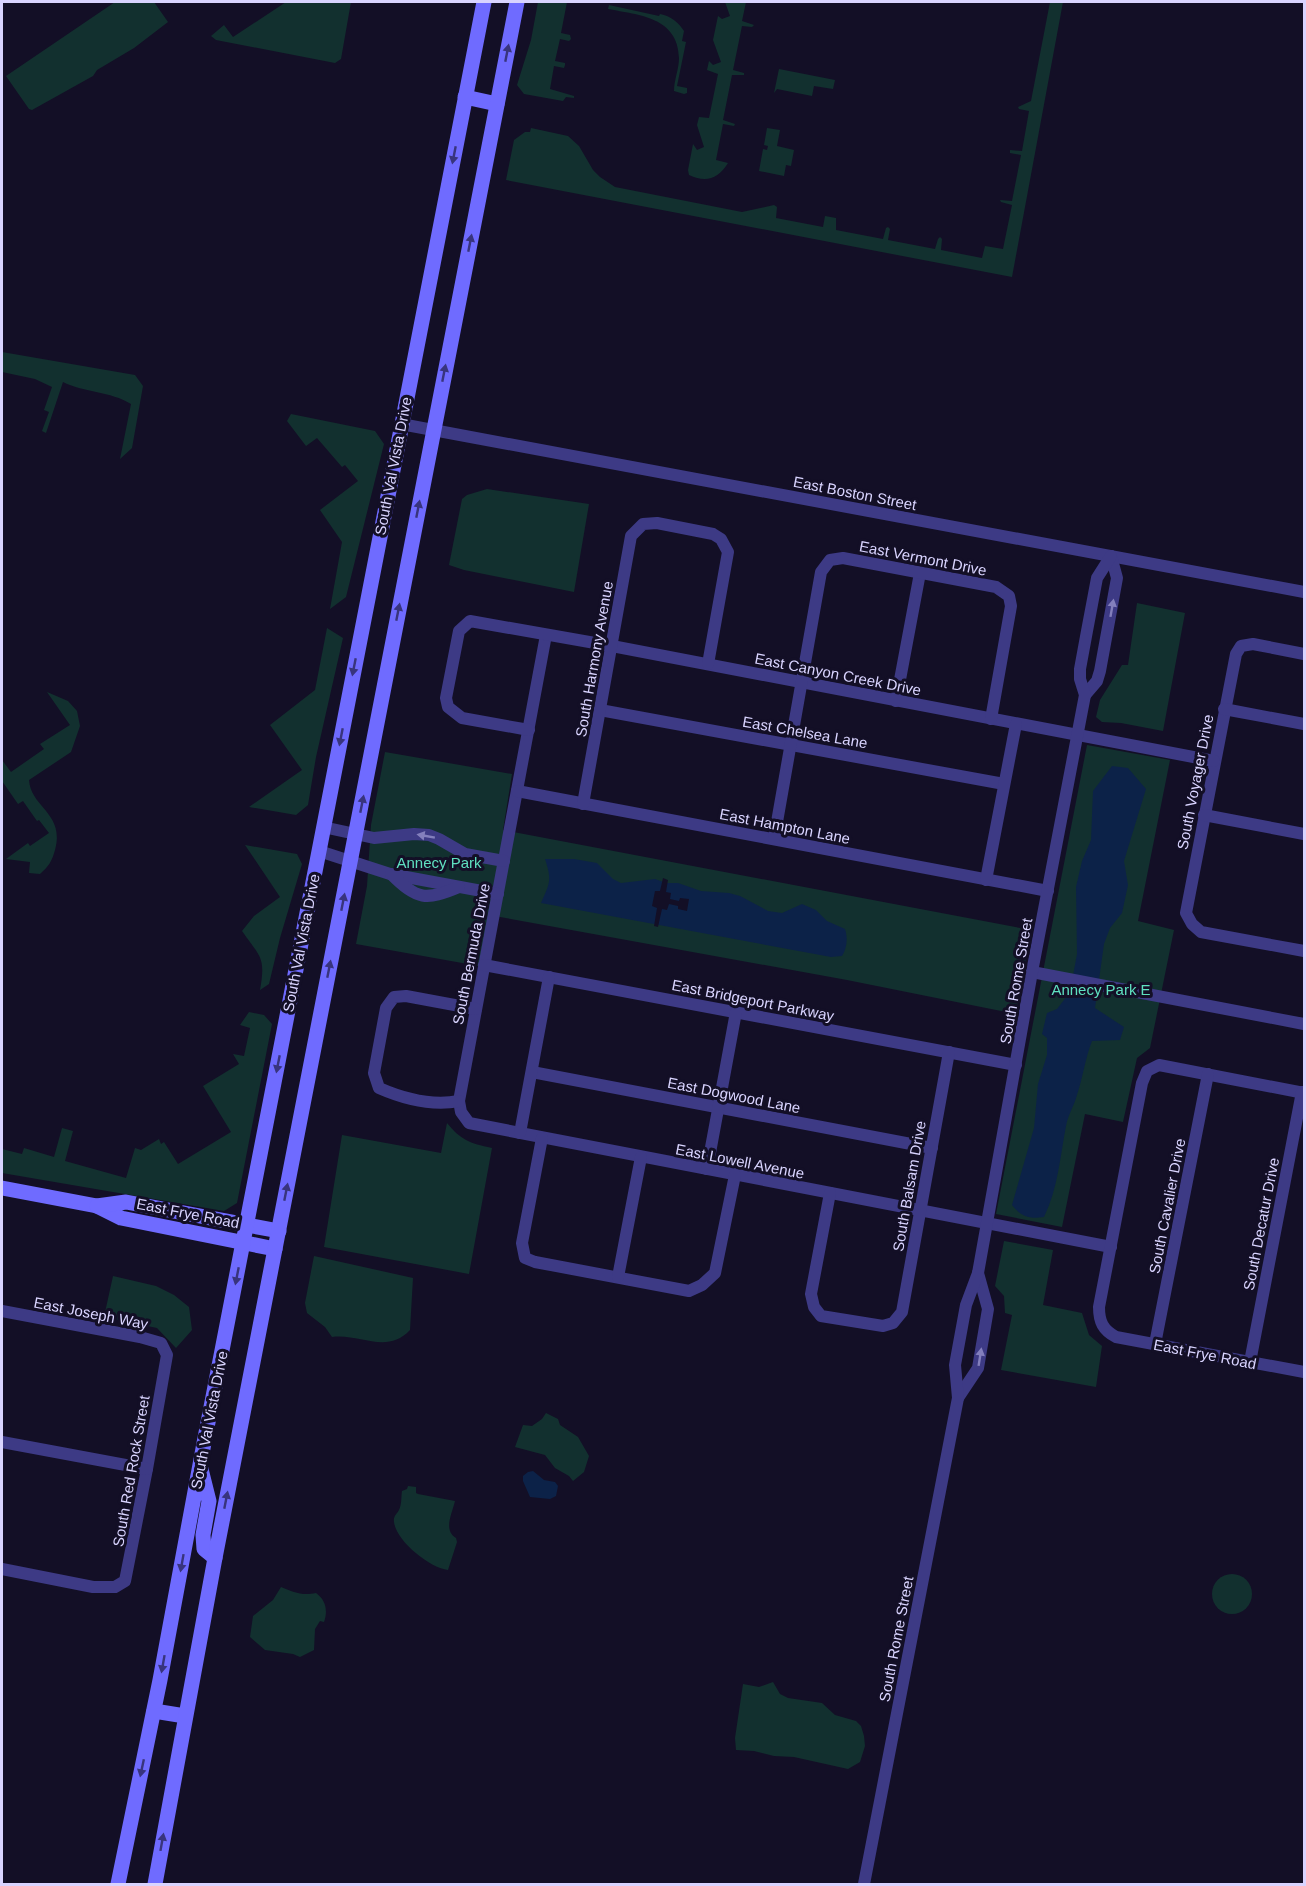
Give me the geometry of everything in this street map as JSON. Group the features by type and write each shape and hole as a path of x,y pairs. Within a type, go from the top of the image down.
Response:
{"main road":[{"name":"South Val Vista Drive","path":"118,1884 154,1711 484,2"},
{"path":"154,1884 214,1558 517,2"},
{"path":"465,97 497,104"},
{"name":"East Frye Road","path":"2,1188 97,1206 120,1218 275,1249"},
{"name":"East Frye Road","path":"97,1206 126,1202 279,1231"},
{"path":"200,1464 209,1501 203,1535 204,1550 214,1558"},
{"path":"154,1711 185,1716"}],"street":[{"name":"East Boston Street","path":"401,424 1305,591"},
{"name":"South Harmony Avenue","path":"583,804 631,536 643,524 657,523 713,534 721,539 728,552 708,664"},
{"name":"South Rome Street","path":"864,1884 958,1398 955,1365 966,1305 978,1273 1085,695 1080,679 1080,669 1097,578 1111,556"},
{"name":"South Rome Street","path":"1085,695 1097,681 1100,671 1117,578 1111,556"},
{"name":"East Vermont Drive","path":"801,682 821,572 830,560 843,558 996,587 1009,596 1011,606 991,719"},
{"path":"896,701 920,573"},
{"name":"East Canyon Creek Drive","path":"529,730 462,718 448,707 446,698 459,631 470,621 1214,761"},
{"name":"South Bermuda Drive","path":"459,1101 546,635"},
{"name":"South Voyager Drive","path":"1305,654 1253,645 1240,646 1236,654 1186,913 1192,924 1202,932 1305,951"},
{"path":"774,839 801,682"},
{"path":"1224,709 1305,724"},
{"name":"East Chelsea Lane","path":"600,710 1004,784"},
{"path":"986,880 1017,724"},
{"name":"East Hampton Lane","path":"517,791 1048,891"},
{"path":"1204,815 1305,834"},
{"path":"323,827 382,838 414,834 429,835 465,854 504,861"},
{"path":"319,850 390,874 498,894"},
{"name":"East Bridgeport Parkway","path":"484,965 1016,1065"},
{"path":"1032,972 1305,1024"},
{"path":"520,1133 549,977"},
{"path":"459,1101 441,1104 395,1095 379,1088 374,1073 386,1008 394,997 406,996 476,1009"},
{"path":"707,1170 736,1012"},
{"name":"South Balsam Drive","path":"830,1193 811,1294 814,1307 821,1316 883,1326 893,1323 902,1312 949,1052"},
{"path":"1111,1247 1142,1083 1147,1071 1159,1065 1304,1092"},
{"name":"East Dogwood Lane","path":"532,1072 932,1148"},
{"name":"South Cavalier Drive","path":"1155,1344 1208,1074"},
{"name":"South Decatur Drive","path":"1250,1362 1304,1092"},
{"name":"East Lowell Avenue","path":"459,1101 461,1112 469,1123 1111,1247"},
{"path":"542,1138 522,1243 525,1258 535,1262 689,1291 702,1286 715,1274 735,1175"},
{"path":"618,1277 641,1157"},
{"name":"East Frye Road","path":"1111,1247 1099,1318 1107,1332 1116,1337 1305,1372"},
{"name":"South Rome Street","path":"958,1398 978,1368 988,1310 978,1273"},
{"name":"East Joseph Way","path":"2,1311 140,1337 161,1343 167,1356"},
{"name":"South Red Rock Street","path":"2,1569 93,1587 115,1587 125,1581 167,1356"},
{"path":"2,1442 147,1469"}],"green space":[{"path":"115,2 154,2 168,22 134,48 97,70 93,76 32,110 29,109 6,76"},
{"path":"286,2 351,2 341,59 335,63 216,40 211,36 224,25 233,37"},
{"path":"538,2 567,2 561,33 570,35 571,39 569,41 560,39 555,61 565,63 565,65 564,68 554,66 550,89 574,96 574,98 566,97 563,101 524,94 517,85 531,40"},
{"path":"725,2 746,2 742,21 754,25 752,27 742,26 733,70 744,73 744,75 732,75 723,120 735,124 734,126 723,124 716,160 728,163 716,176 701,179 689,175 688,170 693,144 697,150 704,147 697,125 699,117 709,118 718,74 707,70 709,61 713,65 721,62 713,40 718,16 722,19 730,16"},
{"path":"1050,2 1063,2 1012,277 506,180 514,140 525,132 530,132 531,128 568,136 579,146 593,170 615,187 742,212 774,205 777,207 776,218 823,227 825,216 836,218 836,230 883,239 888,227 890,229 888,240 935,249 940,237 942,239 941,250 982,258 985,246 1003,249 1012,205 1000,200 1012,201 1021,155 1010,153 1010,150 1022,151 1029,111 1018,107 1031,101"},
{"path":"609,5 659,16 664,15 679,25 684,31 682,41 686,42 677,86 687,88 687,93 674,91 679,58 677,44 672,34 655,20 608,9"},
{"path":"779,69 835,80 833,89 814,86 812,96 777,89 774,93"},
{"path":"767,128 780,130 777,146 794,150 791,166 786,165 784,176 759,171 763,149 767,150 768,146 764,145"},
{"path":"2,352 135,375 143,386 132,448 120,459 131,404 63,382 46,433 42,431 49,412 44,410 52,387 35,379 2,372"},
{"path":"291,414 375,431 384,444 346,597 330,609 342,542 320,510 358,481 345,465 342,467 317,438 306,446 287,421"},
{"path":"487,489 589,504 574,592 449,565 462,499 467,495"},
{"path":"1137,603 1185,613 1163,731 1102,722 1096,717 1100,700 1122,665 1128,665"},
{"path":"327,628 343,638 316,757 308,805 296,815 249,807 302,770 270,725 315,690"},
{"path":"47,692 68,701 77,711 80,726 71,752 29,780 35,798 52,819 57,838 51,860 40,874 29,873 30,862 6,859 28,843 30,846 49,833 23,801 18,804 2,781 2,760 11,772 44,749 40,744 70,725"},
{"name":"Annecy Park E","path":"1087,745 1170,760 1138,921 1174,930 1150,1048 1137,1058 1123,1122 1085,1114 1062,1227 996,1214"},
{"name":"Annecy Park","path":"385,752 512,774 503,830 1031,930 1016,1014 847,980 489,915 479,966 356,944 367,886 371,825"},
{"path":"245,845 297,854 302,864 269,984 260,990 262,963 242,931 254,916 280,897"},
{"path":"249,1012 264,1015 272,1024 237,1203 224,1211 2,1173 2,1149 22,1154 24,1148 54,1157 62,1128 73,1131 65,1161 126,1178 135,1148 141,1150 159,1139 161,1144 164,1142 178,1164 231,1132 203,1086 239,1064 233,1054 244,1056 250,1028 240,1025"},
{"path":"447,1123 466,1140 492,1148 469,1274 324,1247 342,1135 441,1153"},
{"path":"1004,1241 1053,1250 1043,1305 1082,1313 1089,1335 1102,1346 1096,1387 1001,1370 1012,1315 1005,1313 1004,1296 995,1286"},
{"path":"314,1256 413,1278 410,1330 392,1341 382,1342 332,1337 325,1327 307,1313 305,1303"},
{"path":"113,1276 156,1286 174,1295 189,1307 192,1330 176,1348 157,1328 104,1317"},
{"path":"546,1413 558,1419 560,1425 578,1437 589,1456 584,1472 573,1481 555,1468 545,1455 515,1447 523,1425 532,1426"},
{"path":"408,1486 416,1487 418,1494 455,1501 449,1526 457,1542 448,1570 432,1564 415,1552 396,1529 394,1518 400,1508 402,1491"},
{"path":"1232,1574 1246,1580 1252,1594 1246,1608 1232,1614 1218,1608 1212,1594 1218,1580"},
{"path":"281,1587 302,1594 316,1593 325,1606 324,1622 320,1621 315,1629 314,1650 300,1657 265,1650 250,1637 253,1616 273,1600"},
{"path":"773,1682 780,1694 788,1698 822,1703 835,1715 856,1721 861,1726 865,1746 860,1762 848,1769 794,1757 736,1750 735,1738 743,1684 759,1687"}],"water":[{"path":"1112,766 1128,768 1146,789 1124,861 1128,885 1122,913 1110,928 1104,944 1095,1008 1124,1027 1120,1040 1092,1041 1067,1122 1049,1206 1044,1217 1034,1218 1022,1215 1012,1205 1034,1128 1038,1084 1047,1055 1047,1038 1042,1034 1047,1013 1057,1009 1070,992 1077,954 1076,887 1082,861 1091,840 1093,791"},
{"path":"545,859 574,859 597,863 613,879 621,883 655,879 666,883 678,883 701,891 729,893 740,896 768,911 782,913 802,904 816,910 827,921 845,929 847,939 845,950 842,956 831,957 541,903 549,881"},
{"path":"533,1471 544,1480 555,1482 558,1486 556,1496 550,1499 530,1497 523,1476"}],"pier":[{"path":"663,878 668,880 666,892 671,893 670,899 679,901 680,898 689,899 687,911 669,904 667,910 662,909 658,927 654,926 657,908 652,906 655,891 660,891"}]}
